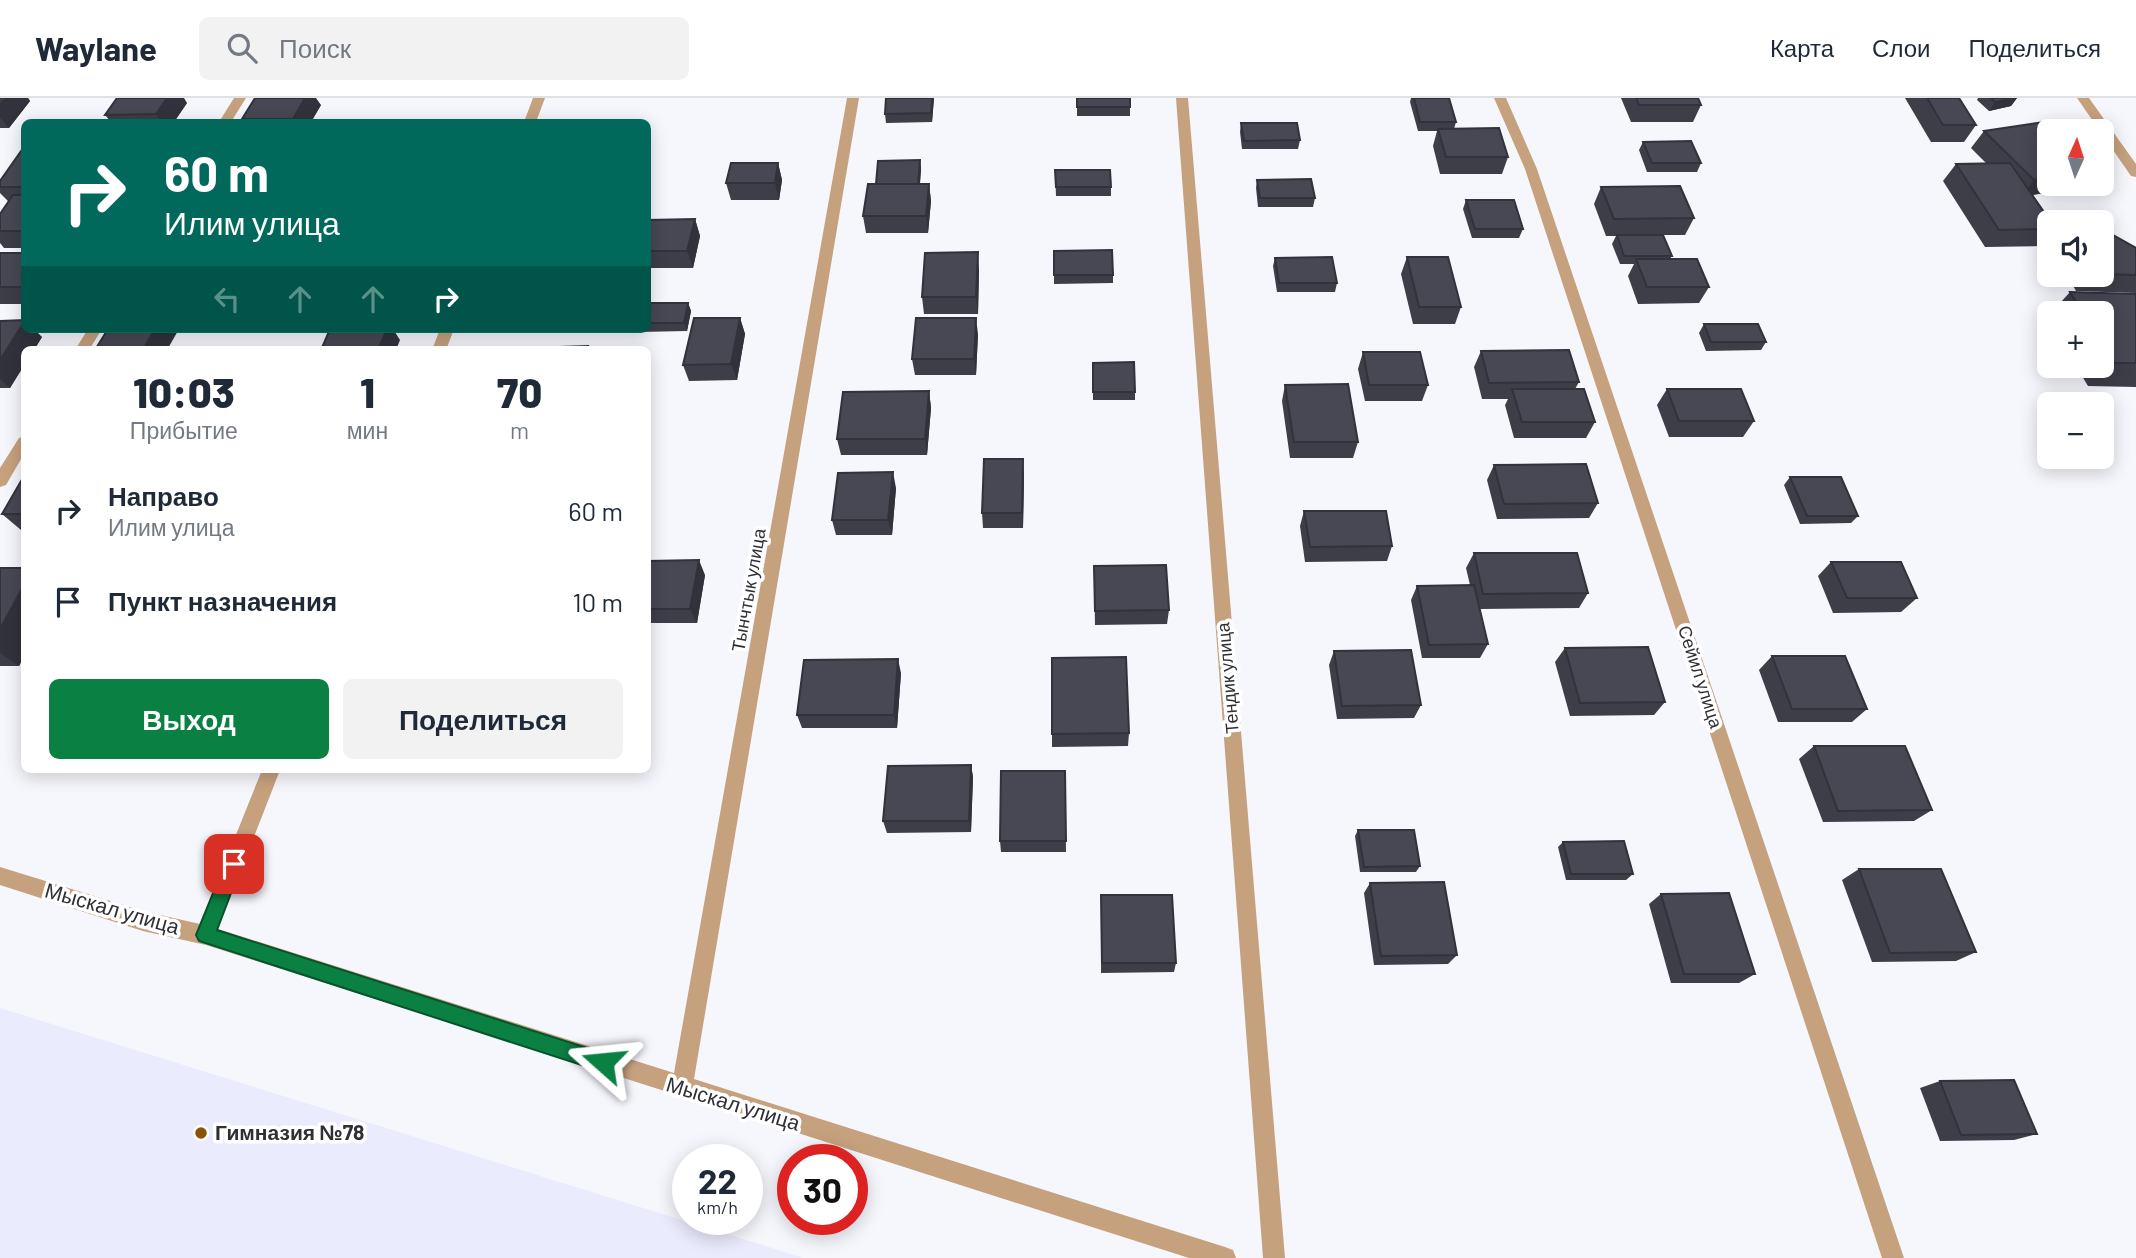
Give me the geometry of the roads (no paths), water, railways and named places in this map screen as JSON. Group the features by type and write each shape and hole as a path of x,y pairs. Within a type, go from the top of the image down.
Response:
{"street":[{"path":"227,119 240,98"},
{"path":"531,119 540,98"},
{"name":"Тынчтык улица","path":"682,1088 853,98"},
{"name":"Тендик улица","path":"1182,98 1273,1258"},
{"name":"Сейил улица","path":"1500,98 1531,169 1893,1258"},
{"path":"2083,98 2136,173"},
{"path":"0,481 21,447"},
{"path":"205,935 270,773"},
{"name":"Мыскал улица","path":"0,876 144,921 205,935 1225,1258"}],"place":[{"name":"Гимназия №78","path":"201,1133"}]}
